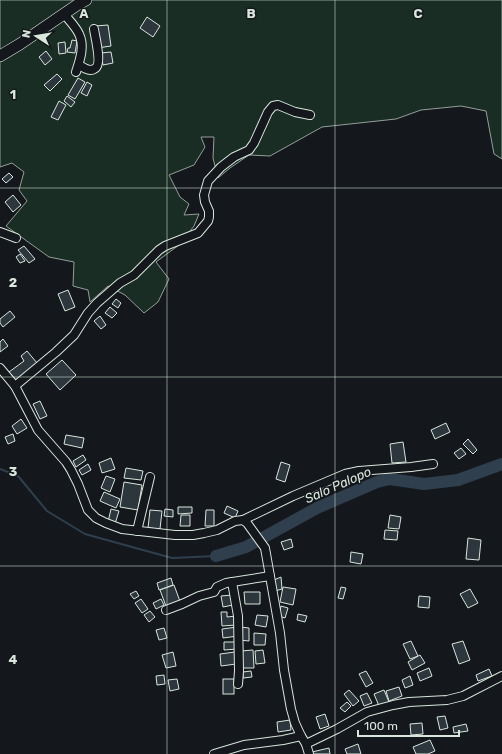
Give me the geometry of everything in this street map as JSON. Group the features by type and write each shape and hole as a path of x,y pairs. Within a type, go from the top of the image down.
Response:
{"highway":[{"path":"0,56 86,0"}],"street":[{"path":"64,14 79,34 81,41 82,53 77,69 89,70 96,68 99,55 94,29"},
{"path":"14,386 47,360 74,335 97,303 120,283 134,275 159,250 198,233 208,221 209,217 209,211 204,195 208,181 221,167 234,157 248,150 254,143 268,112 273,106 278,104 295,112 310,114"},
{"path":"0,232 16,238"},
{"path":"0,368 14,386 38,430 66,462 71,470 88,510 96,518 122,529 175,535 193,535 204,533 217,530 235,522 245,521 293,496 345,474 359,471 433,464"},
{"path":"137,531 150,477"},
{"path":"245,521 265,548 280,633 284,670 291,709 295,724 306,744 309,754"},
{"path":"166,610 198,596 214,592 217,587 221,585 270,576"},
{"path":"232,582 238,616 238,684"},
{"path":"306,744 368,712 404,703 447,700 463,696 502,676"},
{"path":"214,754 244,745 301,736"}],"green space":[{"path":"0,0 502,0 502,159 494,154 486,111 461,106 421,110 396,119 322,127 270,156 249,155 218,178 213,158 214,137 201,137 205,147 194,165 169,175 180,197 189,204 184,215 199,214 194,226 179,245 156,262 169,279 158,302 144,313 125,295 108,286 90,302 88,290 73,286 74,262 49,257 6,226 27,201 19,190 24,172 12,163 0,167"}],"building":[{"path":"147,17 160,26 153,37 140,28"},
{"path":"108,25 111,46 97,48 95,26"},
{"path":"72,40 77,41 75,53 67,52 68,48 70,48"},
{"path":"65,42 66,53 59,54 58,43"},
{"path":"46,51 52,59 45,65 39,57"},
{"path":"111,52 113,63 103,65 101,53"},
{"path":"57,74 62,79 50,91 44,85"},
{"path":"78,78 85,82 75,99 68,95"},
{"path":"87,82 92,85 87,96 81,93"},
{"path":"67,96 75,102 71,107 64,101"},
{"path":"59,101 66,105 58,120 51,117"},
{"path":"9,173 13,177 6,183 2,179"},
{"path":"13,195 21,205 13,212 5,202"},
{"path":"24,246 35,259 29,263 18,250"},
{"path":"20,254 25,261 20,263 16,257"},
{"path":"68,290 75,307 65,311 58,294"},
{"path":"116,299 121,303 118,308 112,304"},
{"path":"110,307 117,313 112,318 105,313"},
{"path":"10,311 15,317 3,327 0,323 0,319"},
{"path":"100,316 106,325 101,329 94,321"},
{"path":"3,339 8,346 0,352 0,342"},
{"path":"27,351 37,363 16,380 9,372 24,361 21,356"},
{"path":"62,360 76,375 60,390 46,374"},
{"path":"40,401 47,416 40,419 33,404"},
{"path":"21,419 27,428 17,434 12,426"},
{"path":"446,423 450,432 435,439 431,430"},
{"path":"13,434 15,441 8,444 5,437"},
{"path":"66,435 84,438 82,448 64,444"},
{"path":"468,439 477,450 473,454 463,444"},
{"path":"403,442 406,462 392,463 390,444"},
{"path":"461,448 466,454 459,459 454,453"},
{"path":"83,455 86,460 76,467 73,461"},
{"path":"111,458 115,469 102,473 99,463"},
{"path":"281,462 290,465 285,482 276,479"},
{"path":"88,464 91,470 82,475 79,470"},
{"path":"126,468 143,471 141,480 124,478"},
{"path":"106,476 115,479 110,492 101,488"},
{"path":"124,482 142,485 138,510 120,507"},
{"path":"104,492 120,499 116,508 100,501"},
{"path":"227,506 238,511 235,518 224,513"},
{"path":"178,507 192,507 192,513 178,514"},
{"path":"111,509 119,511 115,524 108,522"},
{"path":"165,509 173,510 173,517 164,516"},
{"path":"150,510 162,511 160,529 148,528"},
{"path":"206,510 214,510 214,526 205,526"},
{"path":"181,515 190,515 190,526 180,526"},
{"path":"390,515 401,517 399,529 388,528"},
{"path":"385,530 398,531 397,540 384,539"},
{"path":"468,538 481,540 479,560 466,559"},
{"path":"291,539 293,547 284,550 281,542"},
{"path":"351,552 363,554 361,564 350,562"},
{"path":"281,577 282,589 275,591 274,580"},
{"path":"171,578 173,585 159,590 157,583"},
{"path":"174,585 181,604 167,609 160,590"},
{"path":"283,587 296,589 293,605 280,602"},
{"path":"341,587 346,588 343,599 338,598"},
{"path":"470,589 478,603 468,608 460,594"},
{"path":"136,591 139,596 134,599 130,594"},
{"path":"244,592 260,592 260,604 245,604"},
{"path":"232,595 233,605 223,607 221,596"},
{"path":"419,596 430,597 429,608 418,607"},
{"path":"141,599 148,609 142,613 135,603"},
{"path":"161,599 164,605 156,609 153,603"},
{"path":"281,606 288,608 285,618 279,616"},
{"path":"150,611 155,617 149,622 144,615"},
{"path":"221,612 227,612 227,617 236,616 236,625 222,626"},
{"path":"298,614 307,616 305,622 297,620"},
{"path":"257,615 268,616 266,627 255,625"},
{"path":"237,627 238,636 223,638 222,629"},
{"path":"240,627 249,628 249,641 239,640"},
{"path":"164,628 167,638 159,640 156,630"},
{"path":"254,633 266,634 265,645 254,645"},
{"path":"411,641 418,656 410,659 403,644"},
{"path":"463,641 470,660 459,664 452,644"},
{"path":"224,642 236,642 237,649 224,650"},
{"path":"253,650 254,668 242,668 241,651"},
{"path":"263,650 265,663 256,664 255,651"},
{"path":"173,652 176,666 166,668 162,655"},
{"path":"235,652 236,664 221,666 220,654"},
{"path":"420,655 425,663 412,670 408,662"},
{"path":"429,668 432,676 420,681 417,673"},
{"path":"489,669 492,676 478,681 476,675"},
{"path":"251,671 252,677 243,678 243,672"},
{"path":"366,671 373,683 366,687 359,674"},
{"path":"164,675 165,684 157,685 156,676"},
{"path":"410,676 413,685 405,688 402,680"},
{"path":"177,679 179,689 170,691 168,680"},
{"path":"223,679 234,679 234,694 223,694"},
{"path":"399,687 402,696 389,701 386,691"},
{"path":"349,690 359,701 353,706 344,694"},
{"path":"384,690 389,702 379,706 374,694"},
{"path":"367,693 372,703 364,706 360,696"},
{"path":"347,702 351,706 345,712 340,708"},
{"path":"325,714 329,726 320,729 316,717"},
{"path":"445,716 448,728 440,730 437,717"},
{"path":"290,720 291,730 278,732 277,722"},
{"path":"422,723 423,734 411,735 410,724"},
{"path":"466,724 468,731 454,733 453,727"},
{"path":"430,740 435,751 428,754 416,754 413,747"},
{"path":"358,744 361,754 347,754 345,749"},
{"path":"329,748 330,754 312,754 312,752"}],"waterway":[{"name":"Salo Palopo","path":"216,556 246,547 317,508 377,482 390,479 424,484 458,480 502,464"},
{"path":"0,469 18,476 47,511 85,534 172,558 216,556"}]}
